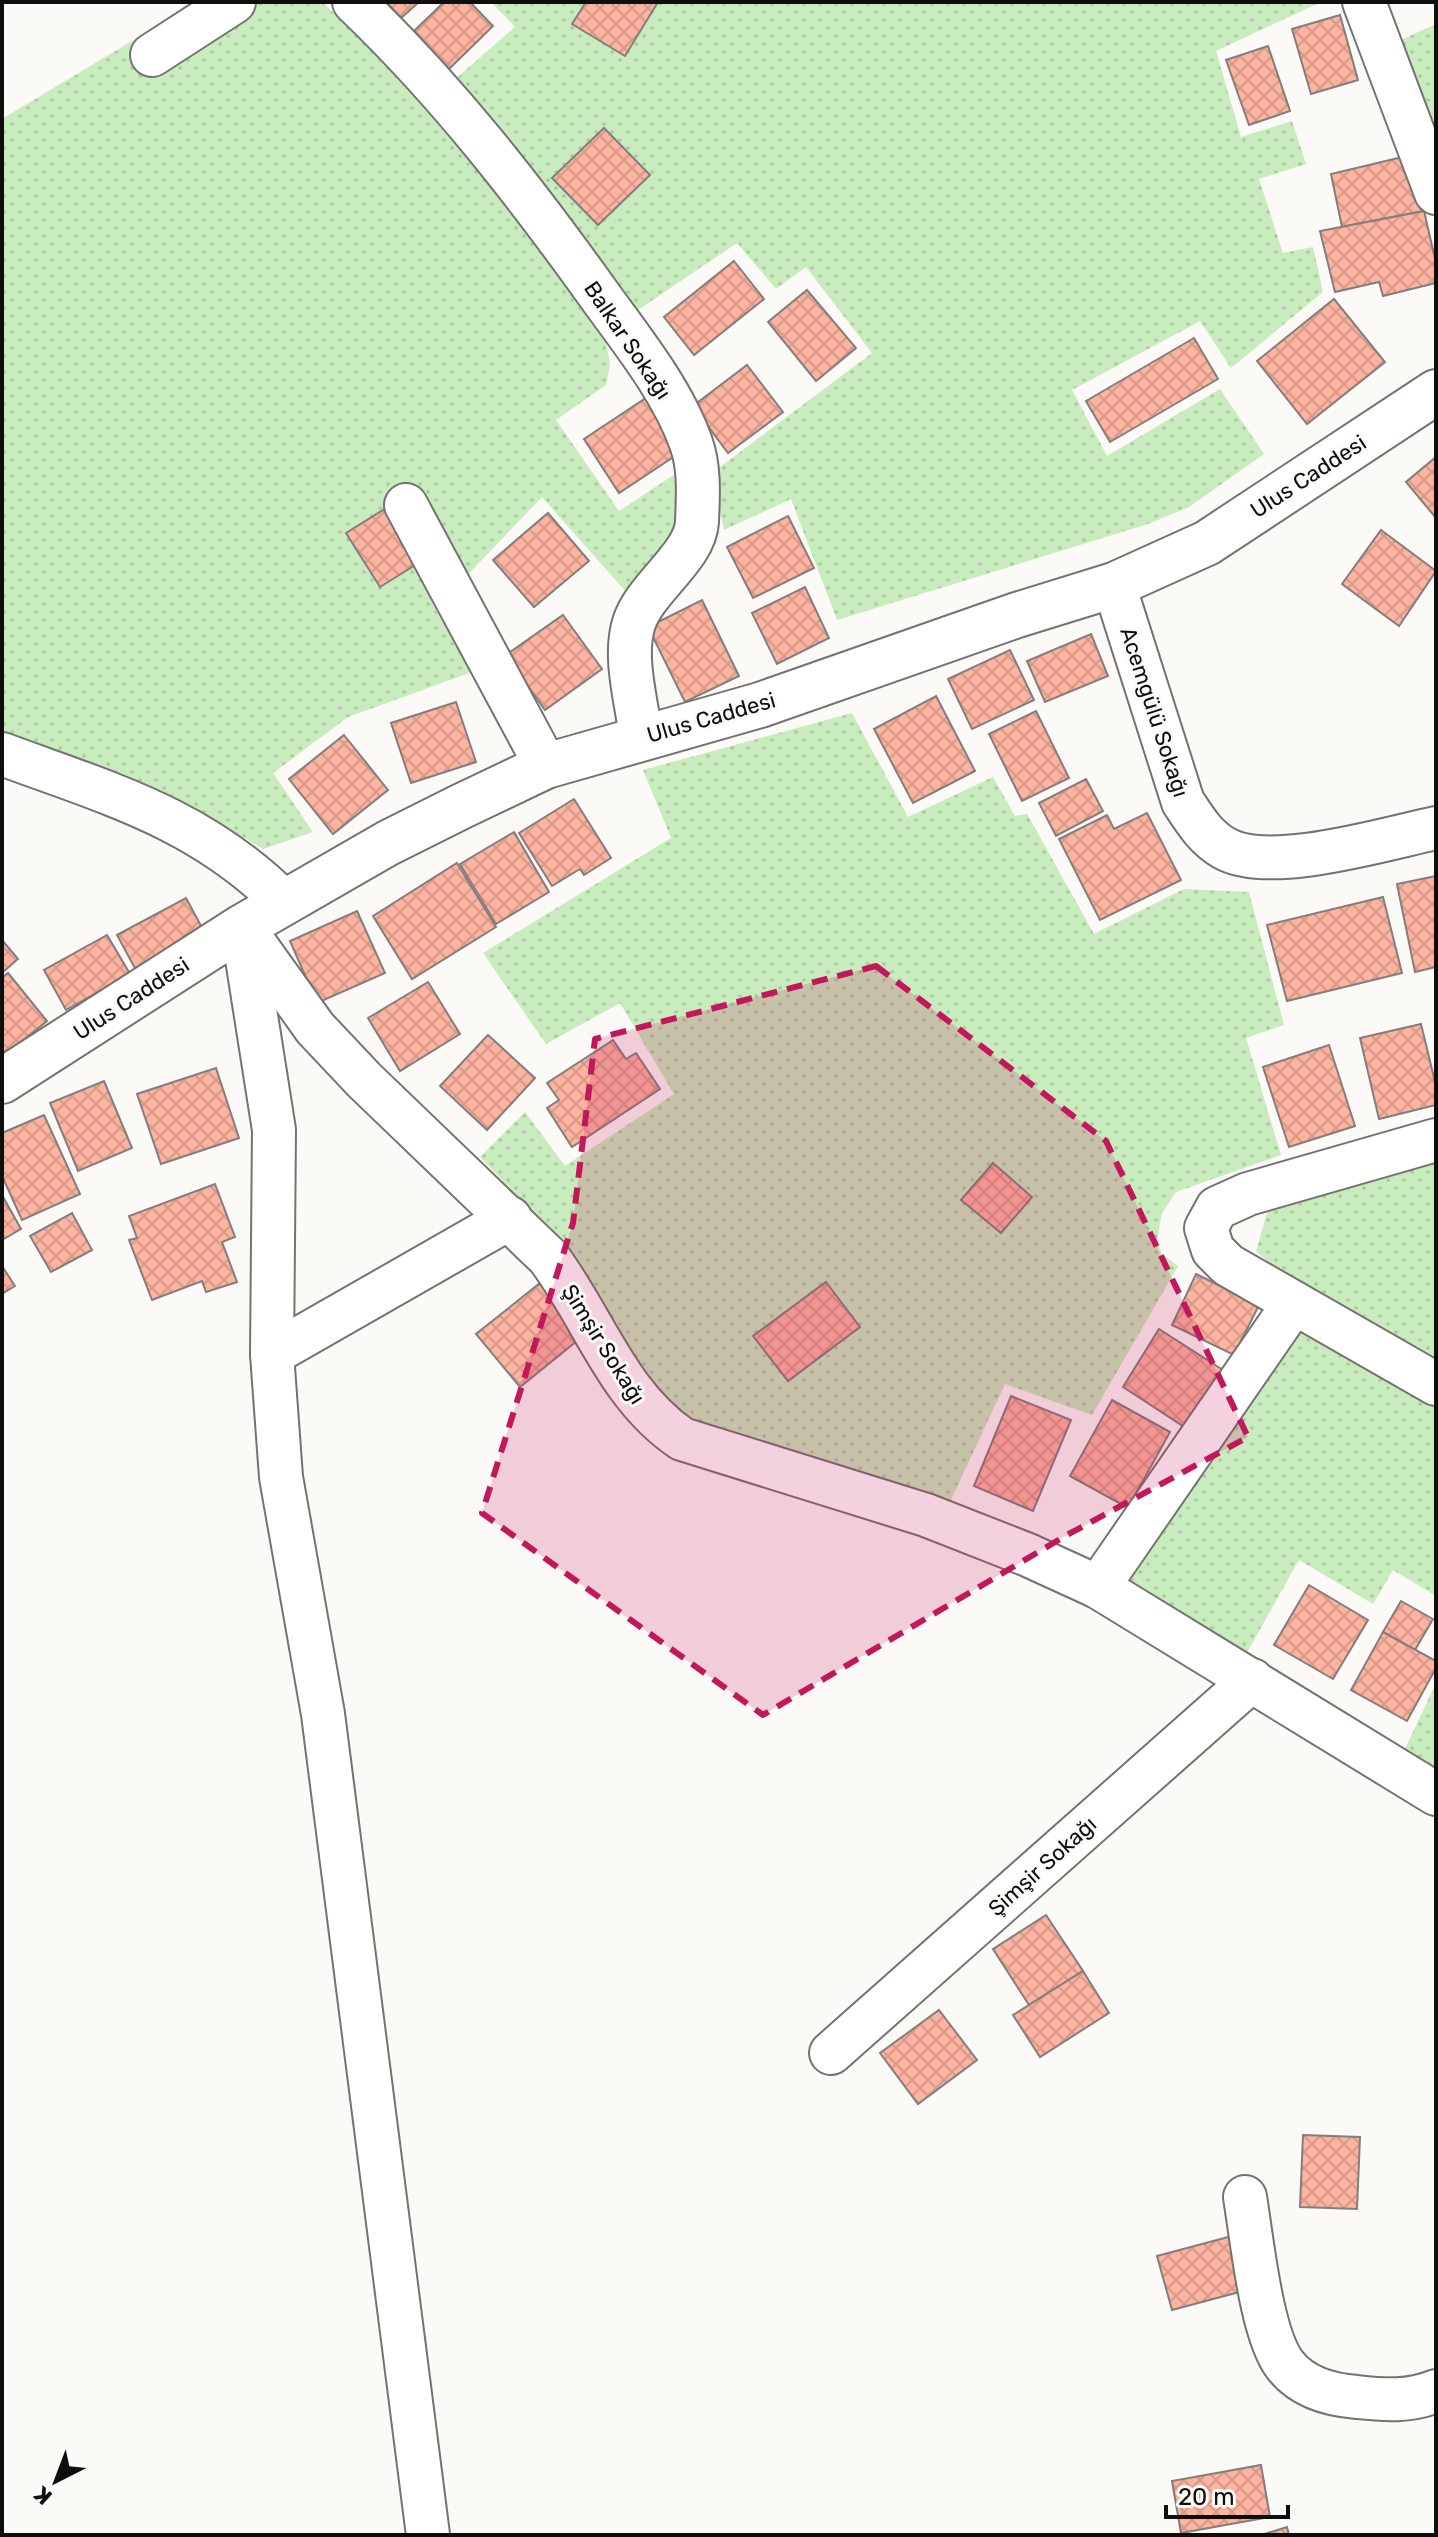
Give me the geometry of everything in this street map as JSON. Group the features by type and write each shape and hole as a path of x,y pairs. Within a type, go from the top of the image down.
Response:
{"street":[{"path":"152,55 234,2"},
{"name":"Balkar Sokağı","path":"354,2 445,95 552,230 662,388 692,445 696,464 697,526 691,540 644,603 630,641 641,737"},
{"path":"1364,2 1436,193"},
{"name":"Ulus Caddesi","path":"2,1081 242,927 388,843 546,766 760,705 1017,615 1114,585 1207,543 1436,392"},
{"path":"406,505 546,766"},
{"name":"Acemgülü Sokağı","path":"1114,585 1183,802 1203,831 1222,847 1239,855 1289,857 1436,828"},
{"path":"2,754 114,793 176,822 245,866 285,903"},
{"path":"242,927 274,1130 272,1354 281,1477 323,1714 428,2535"},
{"name":"Şimşir Sokağı","path":"242,927 315,1028 364,1080 510,1218 571,1288 630,1392 655,1420 682,1439 926,1515 1028,1555 1098,1587 1436,1794"},
{"path":"1436,1140 1248,1194 1217,1208 1206,1228 1213,1250 1228,1265 1436,1384"},
{"path":"272,1354 510,1218"},
{"path":"1098,1587 1294,1303"},
{"name":"Şimşir Sokağı","path":"831,2053 1252,1680"},
{"path":"1245,2197 1268,2321 1286,2366 1307,2385 1339,2396 1389,2401 1436,2391"}],"highlighted area":[{"path":"876,966 1106,1141 1248,1437 1067,1535 763,1715 482,1513 573,1223 595,1039"}],"green space":[{"path":"197,2 322,2 439,113 604,330 610,365 606,385 556,420 619,511 681,470 680,508 669,537 627,593 542,497 435,609 472,672 348,717 273,773 313,832 263,849 182,801 2,732 2,119"},
{"path":"491,2 1321,2 1216,51 1241,137 1292,121 1306,164 1259,179 1283,253 1313,247 1323,292 1231,368 1200,321 1072,390 1107,456 1220,389 1264,454 1189,507 1148,524 837,620 791,499 724,530 712,473 872,353 806,267 776,289 737,243 632,314 452,82 515,27"},
{"path":"1436,24 1436,128 1430,130 1396,42"},
{"path":"852,713 908,817 993,777 1015,816 1027,814 1094,934 1184,889 1249,892 1284,1025 1246,1038 1281,1155 1176,1192 1162,1213 1157,1240 1162,1254 1178,1266 1092,1415 1005,1384 949,1504 671,1414 570,1257 537,1216 480,1157 525,1112 565,1166 674,1094 620,1003 546,1044 483,953 671,838 643,770"},
{"path":"1436,1156 1436,1357 1281,1273 1256,1251 1269,1206"},
{"path":"1299,1327 1436,1404 1436,1596 1393,1570 1373,1604 1299,1560 1245,1656 1125,1589"},
{"path":"1436,1683 1436,1774 1403,1753"}],"building":[{"path":"386,2 419,2 401,18"},
{"path":"444,2 470,2 493,26 449,69 413,32"},
{"path":"586,2 658,2 625,56 572,24"},
{"path":"1340,15 1358,80 1311,94 1292,29"},
{"path":"1268,46 1290,111 1249,125 1226,60"},
{"path":"604,128 650,175 598,225 552,178"},
{"path":"1411,155 1424,211 1342,227 1331,174"},
{"path":"1424,211 1436,263 1436,283 1383,296 1379,282 1335,292 1320,231"},
{"path":"734,261 764,299 694,355 664,317"},
{"path":"807,290 856,348 816,381 768,322"},
{"path":"1334,299 1385,362 1307,424 1257,361"},
{"path":"1194,338 1218,379 1110,442 1086,401"},
{"path":"747,365 783,412 728,453 693,406"},
{"path":"646,398 681,452 619,493 584,439"},
{"path":"1436,457 1436,518 1406,482"},
{"path":"391,505 425,559 380,587 346,533"},
{"path":"548,513 589,561 534,607 493,560"},
{"path":"788,516 814,568 753,598 727,547"},
{"path":"1381,530 1436,571 1399,626 1342,584"},
{"path":"805,587 829,638 777,664 752,613"},
{"path":"702,600 739,676 685,702 648,627"},
{"path":"563,615 602,669 545,710 506,655"},
{"path":"1091,634 1108,676 1045,702 1027,661"},
{"path":"1010,650 1034,700 972,729 948,679"},
{"path":"936,696 975,771 913,803 874,729"},
{"path":"456,702 476,762 411,783 391,723"},
{"path":"1036,711 1069,778 1022,801 989,734"},
{"path":"344,735 388,790 333,834 289,779"},
{"path":"1086,779 1103,811 1056,836 1039,803"},
{"path":"574,799 611,858 584,875 580,869 552,886 519,833"},
{"path":"1147,813 1181,880 1100,920 1059,839 1107,815 1114,829"},
{"path":"514,832 549,892 496,924 460,864"},
{"path":"457,863 496,927 412,979 373,916"},
{"path":"1436,876 1436,967 1415,972 1397,884"},
{"path":"1383,897 1402,973 1287,1001 1267,925"},
{"path":"186,898 207,937 138,974 117,935"},
{"path":"357,911 385,973 317,1003 290,941"},
{"path":"107,935 130,974 66,1010 44,970"},
{"path":"2,940 18,959 2,973"},
{"path":"8,973 47,1021 2,1057 2,978"},
{"path":"428,982 460,1034 400,1071 368,1018"},
{"path":"1421,1024 1436,1086 1436,1105 1379,1119 1360,1038"},
{"path":"488,1035 535,1078 487,1130 440,1086"},
{"path":"613,1040 626,1059 636,1053 660,1089 572,1147 547,1108 559,1100 547,1083"},
{"path":"1329,1045 1355,1126 1289,1147 1263,1067"},
{"path":"216,1068 239,1138 161,1164 137,1094"},
{"path":"104,1081 132,1148 78,1171 50,1103"},
{"path":"44,1115 80,1194 22,1220 2,1176 2,1133"},
{"path":"993,1163 1032,1197 1001,1233 961,1200"},
{"path":"215,1184 235,1237 222,1242 237,1282 206,1292 202,1281 152,1300 129,1240 137,1238 129,1216"},
{"path":"2,1195 21,1229 2,1240"},
{"path":"72,1213 92,1250 51,1272 30,1236"},
{"path":"2,1266 15,1286 2,1294"},
{"path":"1196,1274 1259,1305 1234,1355 1172,1325"},
{"path":"826,1282 860,1327 788,1381 753,1336"},
{"path":"540,1283 583,1336 520,1387 476,1334"},
{"path":"1159,1329 1223,1370 1186,1428 1123,1387"},
{"path":"1011,1396 1071,1420 1033,1511 974,1486"},
{"path":"1112,1400 1170,1432 1128,1508 1070,1476"},
{"path":"1309,1585 1368,1620 1333,1679 1274,1645"},
{"path":"1401,1601 1433,1619 1415,1650 1383,1632"},
{"path":"1383,1632 1436,1661 1436,1668 1407,1721 1351,1690"},
{"path":"1046,1915 1083,1971 1029,2005 993,1949"},
{"path":"1083,1971 1109,2013 1040,2057 1013,2015"},
{"path":"939,2010 977,2060 918,2104 880,2053"},
{"path":"1303,2135 1360,2137 1357,2209 1300,2207"},
{"path":"1232,2236 1247,2290 1172,2310 1157,2256"},
{"path":"1261,2465 1270,2517 1181,2533 1172,2481"},
{"path":"1287,2527 1289,2535 1261,2535"}]}
